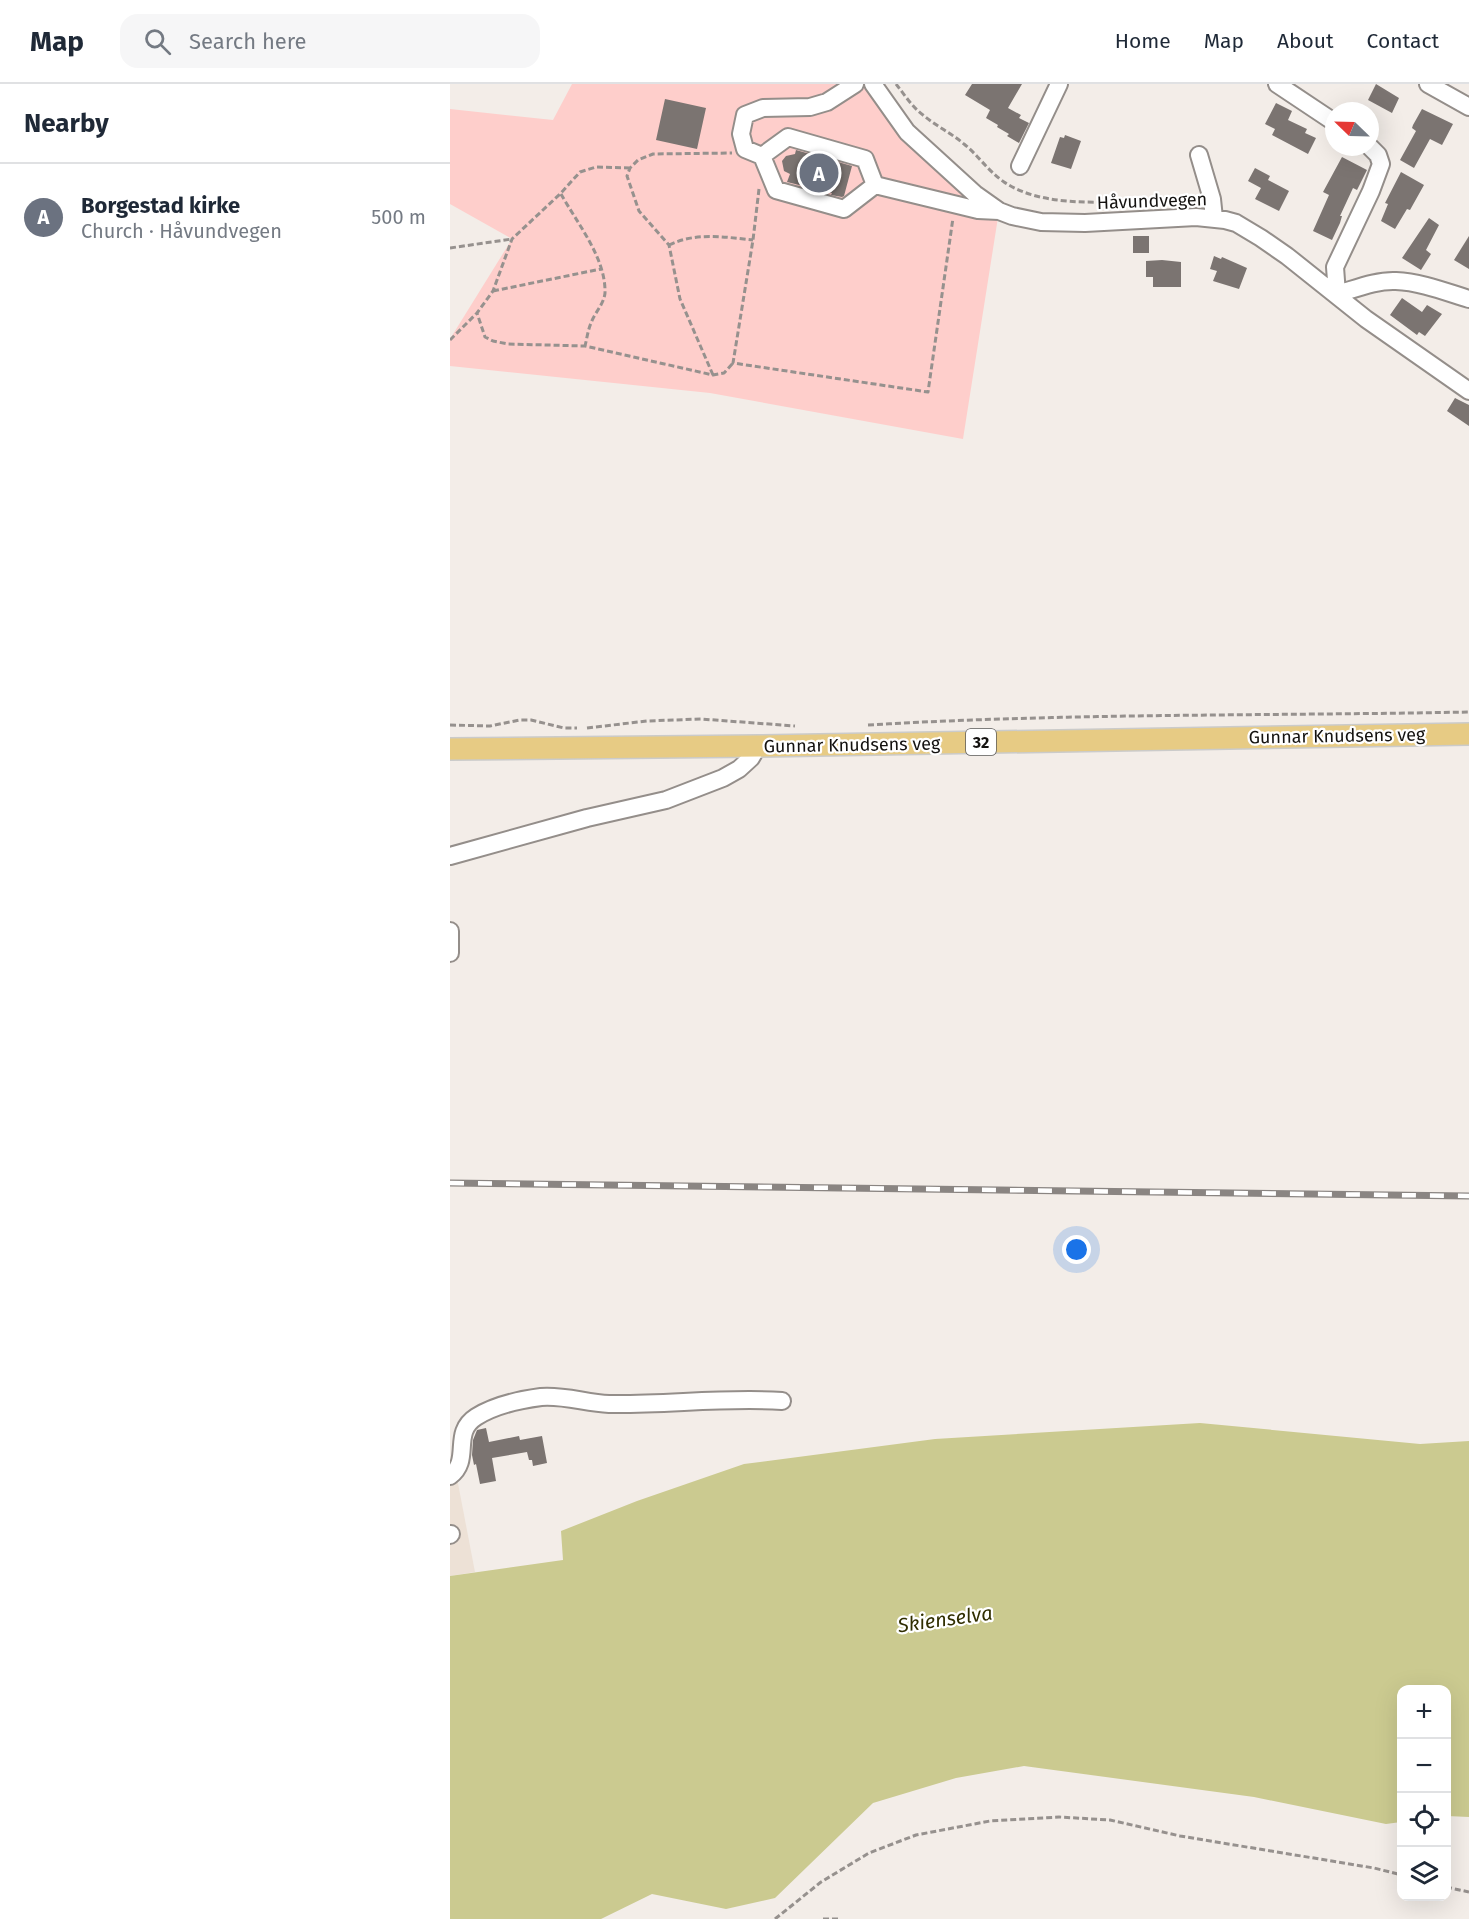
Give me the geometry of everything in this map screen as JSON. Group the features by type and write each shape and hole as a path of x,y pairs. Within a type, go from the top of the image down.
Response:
{"main road":[{"name":"Gunnar Knudsens veg","path":"450,749 1469,734"}],"street":[{"path":"827,84 840,96"},
{"path":"855,84 840,96 827,102 810,106 763,108 745,115 741,134 745,149 762,156 776,190 844,208 875,185"},
{"name":"Håvundvegen","path":"873,84 907,132 975,194 999,211 1026,220 1061,223 1173,217 1214,219 1236,224 1255,233 1366,319 1469,391"},
{"path":"1020,166 1059,84"},
{"path":"1277,84 1325,116"},
{"path":"1428,84 1469,107"},
{"path":"762,156 788,137 865,159 875,185"},
{"path":"1199,155 1212,200 1214,219"},
{"path":"1378,156 1381,164 1371,191 1335,267 1336,294 1374,283 1395,281 1431,287 1469,299"},
{"path":"875,185 978,210 999,211"},
{"path":"450,856 565,824 666,800 723,778 739,769 751,758 758,746"},
{"path":"450,931 450,953"},
{"path":"450,1476 456,1472 461,1463 462,1438 465,1428 473,1419 491,1409 509,1403 554,1396 609,1404 668,1404 752,1398 782,1401"}],"path":[{"path":"896,84 921,114 966,146 984,167 1019,190 1052,199 1083,202 1166,198 1212,200"},
{"path":"713,375 680,299 669,245 639,211 627,176 630,168 638,160 653,154 732,153 745,149"},
{"path":"450,340 477,313 493,291 512,239 580,172 596,167 630,168"},
{"path":"477,313 485,337 493,341 507,344 585,346 713,375 724,373 733,363 759,188"},
{"path":"560,194 593,251 601,269 605,293 591,322 585,346"},
{"path":"733,363 928,392 955,205"},
{"path":"669,245 683,239 698,237 720,236 753,240"},
{"path":"450,248 512,239"},
{"path":"493,291 601,269"},
{"path":"862,725 1105,717 1469,712"},
{"path":"450,725 490,726 531,720 564,728 583,729 647,721 701,719 800,726"},
{"path":"775,1919 830,1876 862,1857 897,1841 962,1825 1027,1818 1110,1820 1180,1836 1374,1868 1397,1874"},
{"path":"1451,1888 1469,1892"},
{"path":"823,1919 840,1919"}],"shaded area":[{"path":"572,84 873,84 907,132 999,211 963,439 710,393 450,366 450,339 512,239 450,204 450,109 553,120"},
{"path":"450,1473 456,1473 475,1572 450,1576"}],"water":[{"name":"Skienselva","path":"1200,1423 1420,1444 1469,1441 1469,1817 1451,1816 1451,1685 1397,1685 1397,1823 1386,1824 1254,1797 1024,1766 956,1778 873,1803 775,1898 726,1909 652,1894 601,1919 450,1919 450,1576 563,1560 561,1531 637,1501 744,1464 935,1439"}],"building":[{"path":"972,84 1022,84 1008,108 1021,115 1019,118 1029,123 1019,143 986,118 990,110 965,95"},
{"path":"1376,84 1399,98 1392,113 1379,106 1379,102 1368,100"},
{"path":"665,99 706,108 697,149 656,140"},
{"path":"1276,103 1292,111 1288,120 1307,129 1305,133 1316,138 1308,154 1272,135 1275,129 1265,124"},
{"path":"1422,109 1453,124 1442,145 1430,139 1414,168 1400,160 1416,131 1412,128"},
{"path":"1065,135 1081,141 1071,169 1051,163 1060,137 1064,138"},
{"path":"796,150 852,166 844,196 831,195 832,193 787,182 790,174 784,171 782,161 786,156 795,154"},
{"path":"1342,157 1367,170 1357,190 1353,188 1332,240 1313,231 1329,195 1323,192"},
{"path":"1255,168 1270,176 1268,180 1289,191 1279,211 1255,199 1261,188 1248,181"},
{"path":"1401,172 1424,185 1410,210 1407,209 1395,229 1381,221 1388,204 1385,203"},
{"path":"1429,218 1439,225 1426,250 1431,254 1421,270 1402,258"},
{"path":"1133,236 1149,236 1149,253 1133,253"},
{"path":"1469,236 1469,269 1454,260"},
{"path":"1214,256 1247,268 1239,289 1213,281 1217,271 1210,269"},
{"path":"1146,261 1181,262 1181,287 1153,287 1153,277 1146,277"},
{"path":"1402,298 1422,312 1427,305 1442,314 1425,336 1419,332 1417,335 1390,315"},
{"path":"1455,398 1469,405 1469,426 1447,411"},
{"path":"486,1428 489,1442 519,1436 520,1440 542,1436 547,1463 533,1466 527,1452 492,1458 496,1481 480,1484 472,1455 473,1440 477,1430"}],"railway":[{"path":"450,1183 1469,1196"}],"place":[{"name":"Borgestad kirke","path":"819,173"}]}
